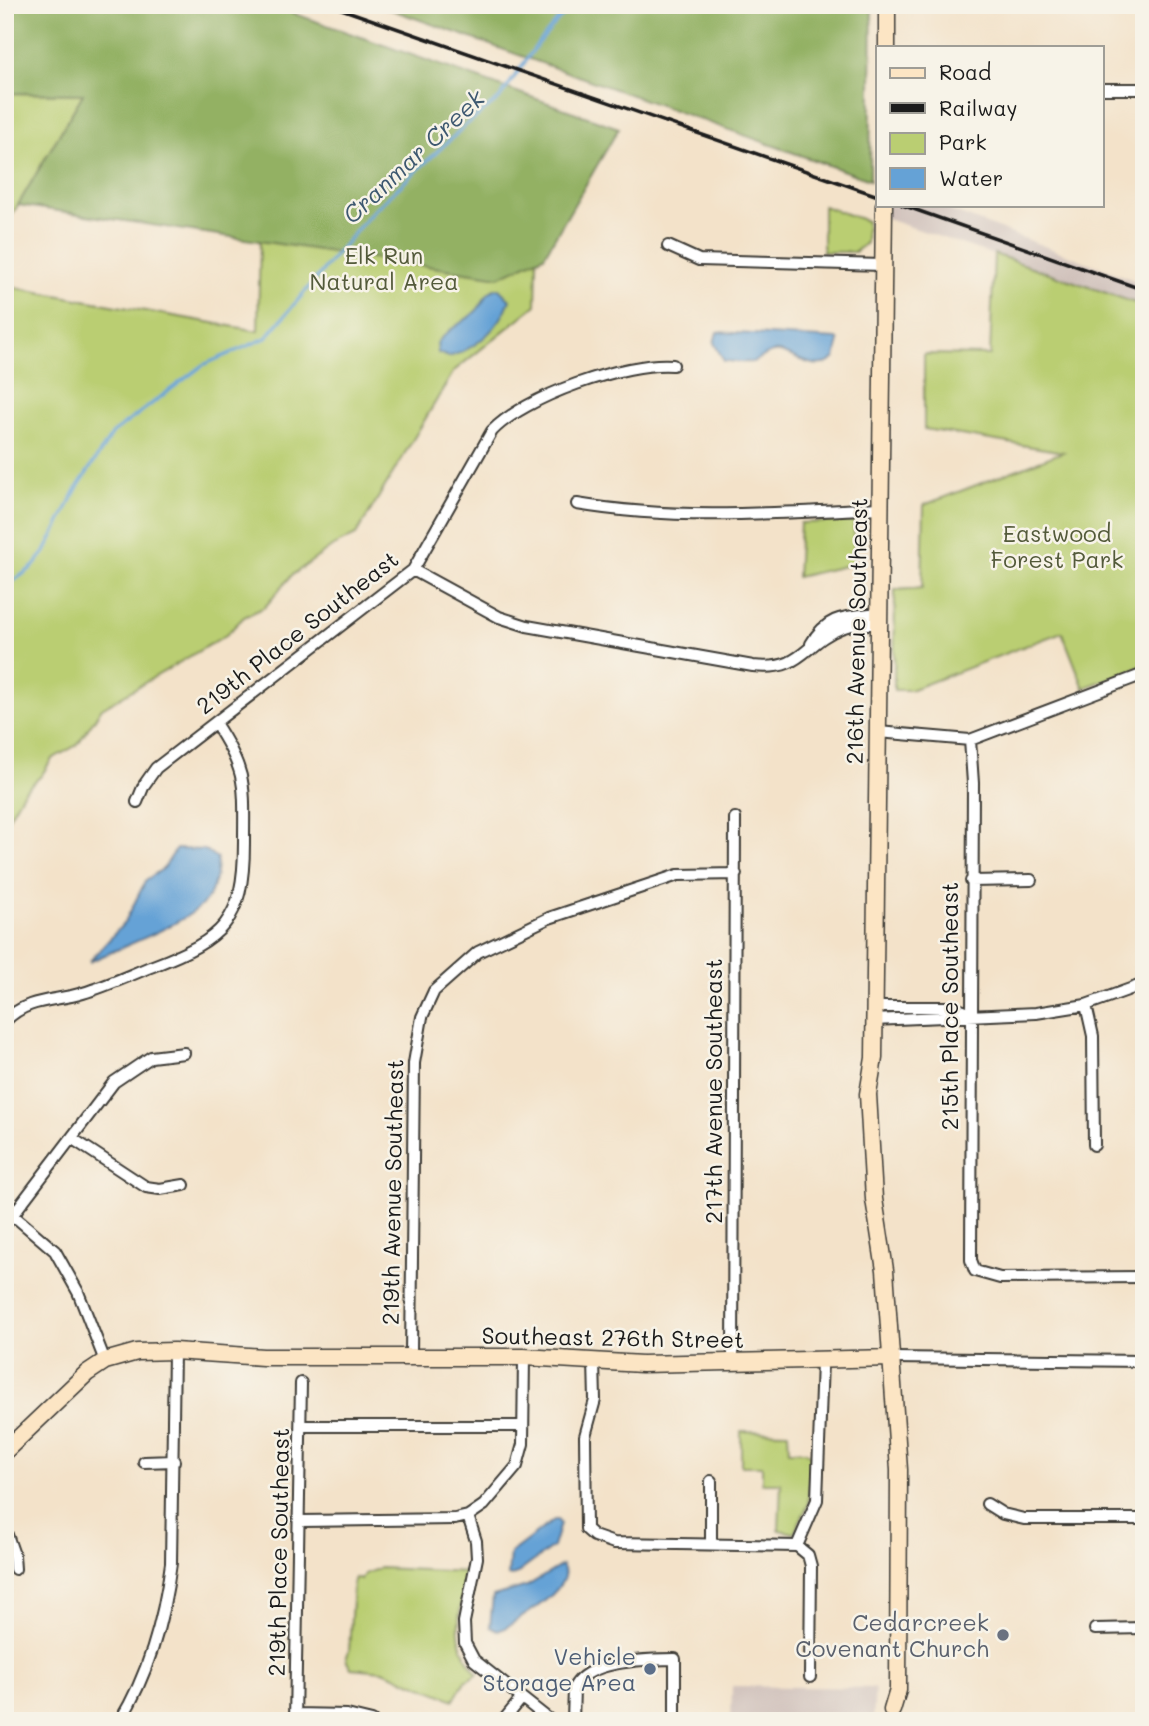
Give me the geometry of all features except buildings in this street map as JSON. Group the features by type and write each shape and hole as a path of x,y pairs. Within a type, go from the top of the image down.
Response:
{"street":[{"path":"887,5 887,46"},
{"path":"1104,89 1144,89"},
{"name":"216th Avenue Southeast","path":"884,206 874,1058 869,1107 878,1241 885,1270 892,1358 894,1427 889,1469 888,1676 892,1716"},
{"path":"668,246 699,260 883,265"},
{"name":"219th Place Southeast","path":"137,802 144,785 156,768 413,570 492,431 504,418 531,403 631,366 650,363 673,365"},
{"path":"577,504 626,512 690,516 880,508"},
{"path":"413,570 499,617 527,626 773,668 786,665 806,653 820,629 830,622 879,618"},
{"path":"878,732 970,740 1144,674"},
{"path":"5,1021 39,1000 82,993 191,951 208,942 222,928 233,912 244,882 244,786 234,752 215,723"},
{"name":"215th Place Southeast","path":"970,740 973,783 969,1249 975,1271 1000,1278 1144,1277"},
{"name":"217th Avenue Southeast","path":"733,1364 735,818"},
{"name":"219th Avenue Southeast","path":"411,1354 414,1063 422,1017 434,992 478,952 549,918 678,875 736,874"},
{"path":"971,881 1031,880"},
{"path":"873,1014 953,1007 971,1014 1036,1013 1086,1005 1144,984"},
{"path":"1086,1005 1093,1036 1094,1145"},
{"path":"5,1225 114,1082 151,1057 184,1053"},
{"path":"73,1139 146,1187 184,1185"},
{"path":"13,1215 55,1251 78,1292 105,1362"},
{"path":"120,1721 145,1675 167,1593 171,1563 174,1461 174,1351"},
{"name":"Southeast 276th Street","path":"5,1451 87,1373 105,1362 137,1352 174,1351 263,1357 411,1354 733,1364 892,1358 1144,1361"},
{"path":"301,1521 442,1520 468,1516 484,1505 517,1466 523,1426 524,1357"},
{"path":"594,1361 596,1400 585,1436 586,1529 594,1536 614,1543 797,1546 808,1555 811,1566 810,1677"},
{"path":"797,1546 817,1500 822,1361"},
{"name":"219th Place Southeast","path":"295,1717 301,1521 301,1383"},
{"path":"302,1426 523,1426"},
{"path":"144,1462 174,1461"},
{"path":"711,1481 711,1543"},
{"path":"987,1503 1003,1514 1024,1519 1144,1520"},
{"path":"468,1516 478,1551 464,1622 465,1643 474,1660 551,1721"},
{"path":"5,1530 13,1549 15,1569"},
{"path":"1095,1629 1144,1628"},
{"path":"573,1721 574,1688 590,1673 640,1659 676,1659 676,1721"},
{"path":"503,1721 521,1699"},
{"path":"295,1717 347,1715 372,1721"}],"shaded area":[{"path":"884,206 939,206 1144,284 1144,306 884,218"},
{"path":"732,1686 875,1688 873,1721 731,1721"}],"green space":[{"path":"5,5 270,5 619,128 544,256 499,277 18,205 83,94 5,93"},
{"path":"378,5 872,5 870,180"},
{"path":"5,93 83,94 5,227"},
{"name":"Elk Run Natural Area","path":"262,143 540,146 536,305 454,371 356,535 333,546 291,576 265,607 244,617 226,635 102,708 77,745 52,759 41,776 24,791 5,824 5,286 258,331"},
{"path":"823,206 867,221 866,243 855,252 823,252"},
{"name":"Eastwood Forest Park","path":"994,254 1144,306 1144,665 1084,688 1062,632 910,690 894,690 895,590 922,588 924,505 1063,452 924,429 924,354 990,355"},
{"path":"854,521 854,564 797,577 800,523"},
{"path":"741,1431 788,1432 789,1451 805,1451 811,1456 808,1505 794,1533 779,1530 781,1483 762,1483 762,1466 741,1466"},
{"path":"380,1568 468,1572 460,1613 460,1637 463,1649 478,1674 465,1681 454,1700 383,1671 351,1668 346,1659 349,1651 353,1583 355,1578 361,1580 364,1574"}],"water":[{"path":"498,288 510,300 494,328 459,353 449,357 438,353 437,343 442,337 471,316 487,294"},
{"path":"717,332 839,341 835,358 823,364 809,363 778,352 752,362 724,361 714,343"},
{"path":"176,849 205,850 217,858 215,879 207,899 199,908 170,926 89,962 125,922 146,880 164,868"},
{"path":"554,1520 558,1520 560,1524 553,1547 515,1575 508,1576 510,1553"},
{"path":"562,1565 565,1574 562,1583 545,1601 505,1628 498,1631 490,1627 493,1596 527,1586"}],"waterway":[{"name":"Cranmar Creek","path":"5,587 33,567 45,552 77,488 113,433 203,365 266,338 372,212 467,124 499,99 536,46 559,19 579,5"}],"railway":[{"path":"330,5 876,195"},
{"path":"905,206 1144,290"}],"place":[{"name":"Cedarcreek Covenant Church","path":"1003,1635"},
{"name":"Vehicle Storage Area","path":"650,1669"}]}
